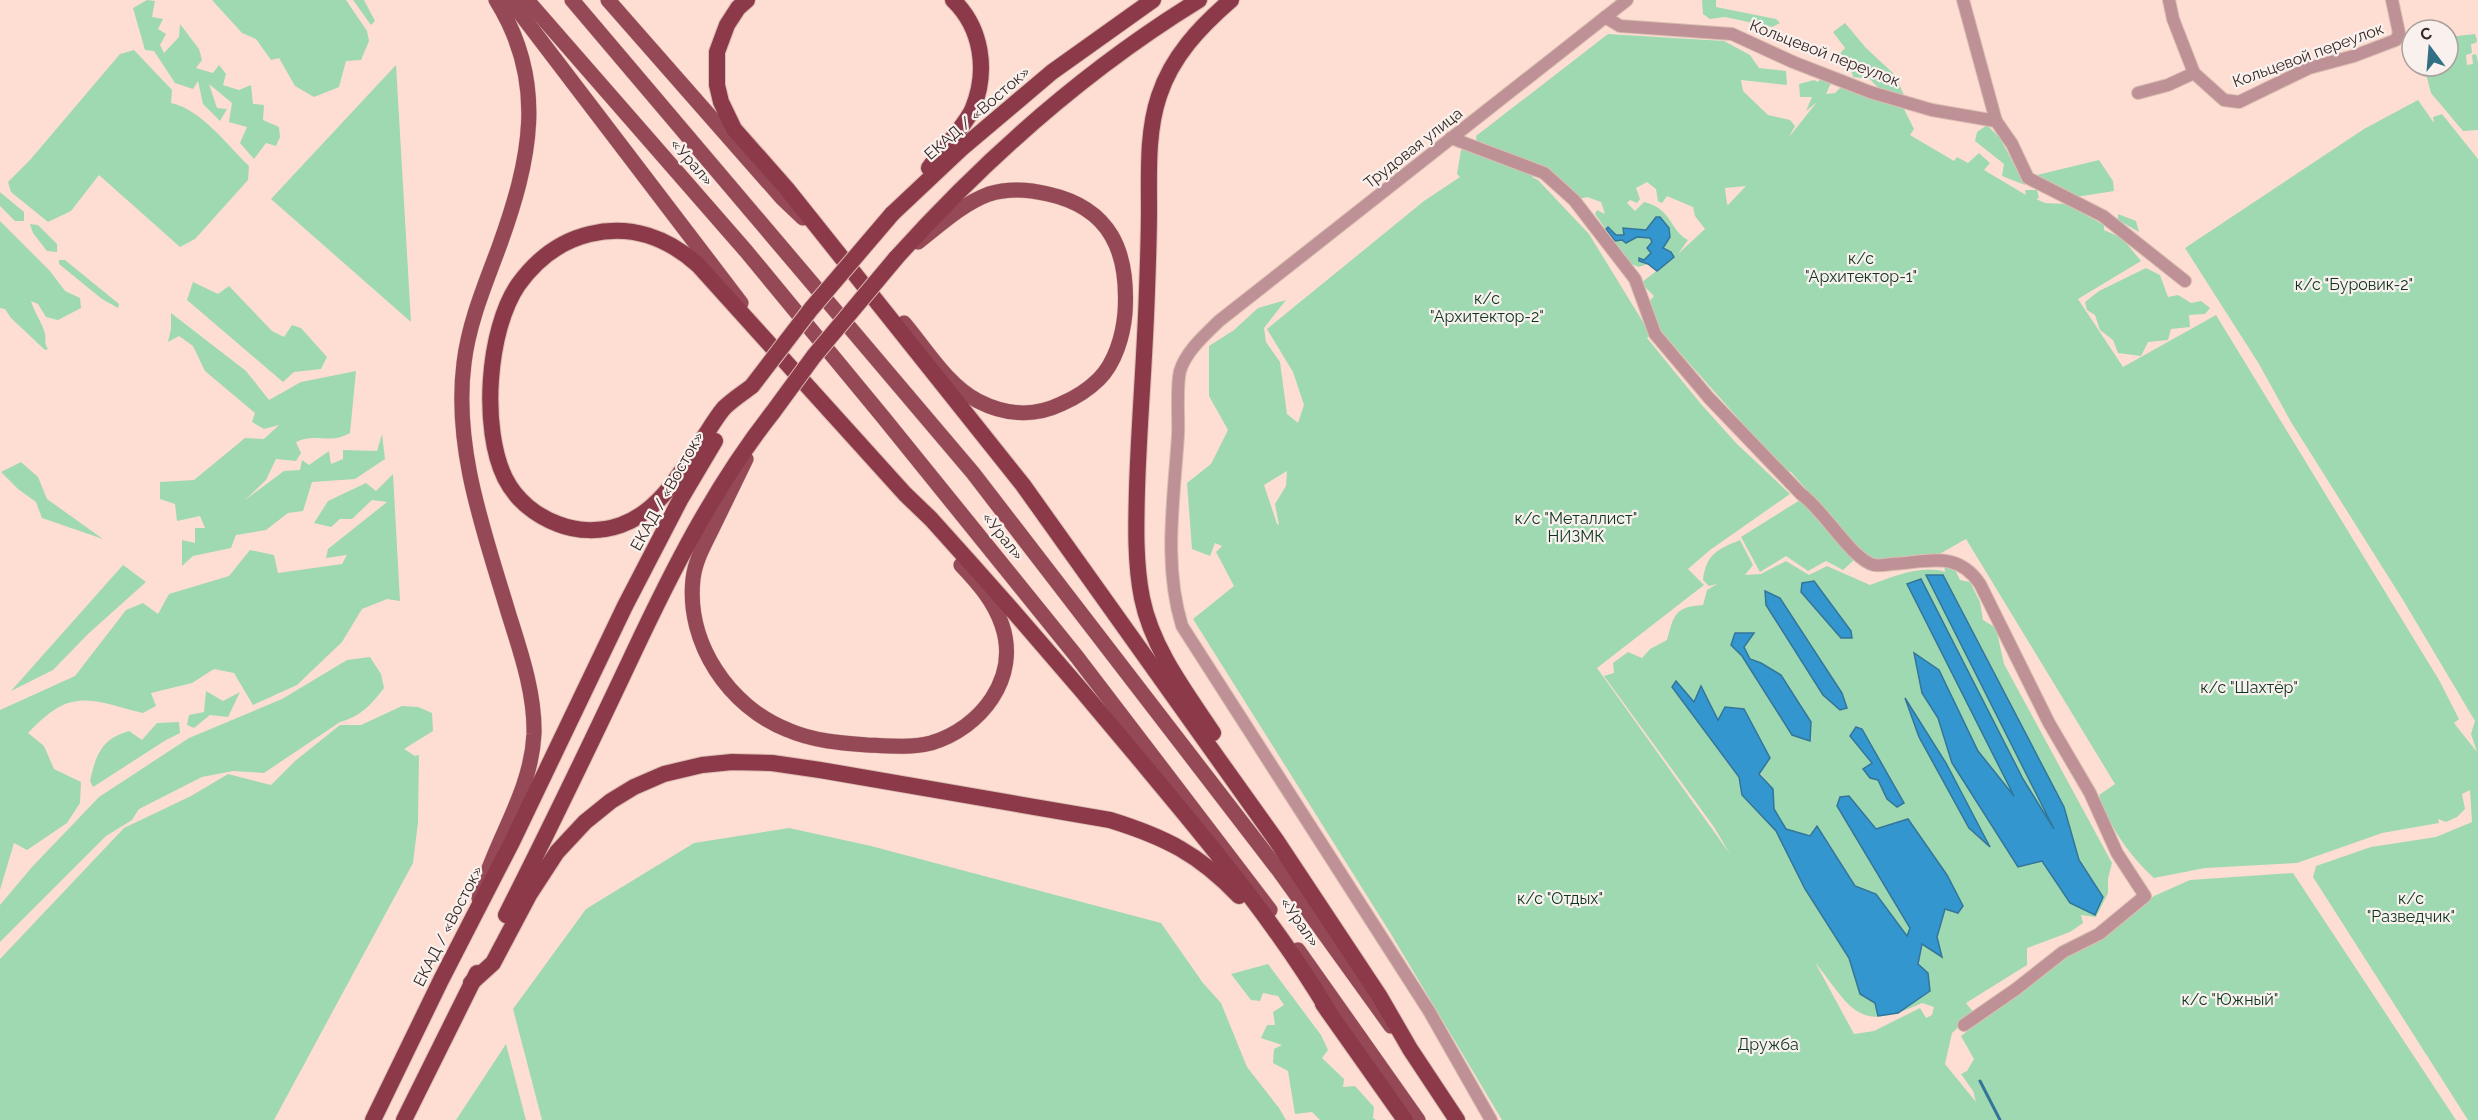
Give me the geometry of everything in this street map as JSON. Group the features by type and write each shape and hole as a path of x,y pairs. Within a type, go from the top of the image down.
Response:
{"highway":[{"path":"747,0 738,8 720,39 717,52 717,85 721,102 734,129 787,189 826,241 855,274 1023,485 1276,840 1380,997 1410,1049"},
{"path":"897,209 973,110 981,65 979,47 974,27 953,0"},
{"name":"ЕКАД / «Восток»","path":"373,1120 512,842 625,606 706,454 752,386 811,309 897,209 961,149 1052,72 1153,0"},
{"path":"404,1120 549,830 667,581 714,496 761,427 814,356 896,258 968,181 1027,127 1091,75 1199,0"},
{"path":"1231,0 1187,42 1168,74 1152,120 1149,157 1149,241 1138,447 1138,576 1142,599 1153,634 1163,655 1236,770 1276,840"},
{"path":"752,386 724,408 665,494 642,514 621,525 583,530 547,520 531,510 516,495 497,460 491,416 499,331 507,306 517,287 532,268 565,243 598,232 631,231 656,238 682,250 1028,626 1183,812 1258,906 1404,1120"},
{"path":"471,983 492,963 529,895 557,852 585,822 634,787 664,774 702,765 742,762 772,763 1110,820 1152,833 1183,848 1212,870 1237,894 1254,912 1329,1012"},
{"name":"«Урал»","path":"1410,1049 1457,1120"}],"main road":[{"path":"476,910 486,872 523,790 531,759 534,734 530,690 479,516 471,479 463,419 462,389 467,342 519,190 526,158 530,115 529,88 523,62 514,35 496,0"},
{"path":"510,0 783,358"},
{"name":"«Урал»","path":"527,0 746,251 1077,657 1256,890 1419,1120"},
{"name":"«Урал»","path":"572,0 973,473 1273,863 1376,1008 1410,1049"},
{"path":"608,0 774,189 826,241"},
{"path":"855,274 887,303 957,386 977,401 999,410 1020,413 1050,409 1086,391 1100,378 1112,360 1124,320 1125,271 1115,241 1106,227 1077,204 1035,191 1018,190 991,194 961,209 896,258"},
{"path":"761,427 694,566 692,609 705,651 730,688 764,718 787,730 808,737 842,743 908,746 928,744 947,738 973,722 984,711 1001,683 1006,645 1002,625 988,597 941,542 905,494"}],"street":[{"name":"Трудовая улица","path":"1491,1120 1429,1011 1182,626 1173,597 1172,568 1172,500 1180,371 1195,345 1219,321 1627,0"},
{"path":"1963,0 1996,121 2012,144 2028,178 2103,216 2185,281"},
{"path":"2138,93 2168,85 2194,73 2173,19 2169,0"},
{"name":"Кольцевой переулок","path":"2194,73 2224,100 2239,102 2309,68 2354,56 2396,40 2399,33 2392,0"},
{"name":"Кольцевой переулок","path":"1605,17 1620,26 1732,34 1793,62 1869,92 1932,110 1996,121"},
{"path":"1451,138 1544,173 1574,201 1635,279 1655,334 1709,398 1801,494 1814,503 1862,560 1875,565 1954,561 1971,570 1980,584 2049,723 2090,793 2117,853 2145,896 2099,934 2063,952 2016,989 1964,1025"}],"green space":[{"path":"147,0 155,1 152,17 163,19 158,29 166,34 160,45 164,53 179,37 180,24 199,49 202,60 196,68 213,73 219,65 226,74 223,85 239,90 251,85 253,104 264,105 263,120 279,127 280,137 276,146 266,143 254,159 240,143 247,127 229,122 232,103 209,84 217,108 227,109 220,121 203,104 198,81 193,89 175,83 154,51 145,50 133,8"},
{"path":"212,0 346,0 367,31 369,41 361,60 346,61 339,87 314,97 295,86 279,58 271,60 256,39 242,33"},
{"path":"353,0 364,0 375,21 371,25"},
{"path":"1702,0 1716,0 1716,7 1776,19 1780,23 1772,27 1725,17 1710,19 1703,14"},
{"path":"1845,23 1866,48 1895,75 1904,95 1885,92 1870,79 1853,77 1850,65 1839,64 1836,58 1845,48 1833,32"},
{"path":"1608,34 1724,41 1750,55 1759,68 1786,71 1787,85 1741,80 1743,91 1768,115 1790,120 1795,126 1789,137 1817,102 1806,111 1812,97 1800,97 1799,84 1814,80 1818,82 1821,78 1832,81 1826,94 1835,93 1841,87 1904,109 1914,129 1910,135 1954,161 1957,157 1968,163 1979,153 1990,163 1984,170 2026,195 2025,190 2037,190 2039,198 2036,199 2045,203 2066,204 2104,225 2104,230 2122,238 2141,261 2078,299 2123,367 2216,315 2439,680 2459,719 2454,723 2477,752 2471,734 2475,721 2403,600 2291,422 2259,364 2185,248 2364,129 2418,100 2434,123 2433,117 2442,114 2478,159 2478,1120 2468,1120 2313,877 2316,866 2371,847 2436,837 2472,822 2470,790 2462,794 2465,809 2457,817 2446,822 2438,819 2439,823 2382,833 2297,863 2205,868 2154,878 2121,840 2103,807 2099,795 2115,784 1966,539 1936,556 1877,563 1865,557 1791,472 1784,470 1657,327 1648,303 1654,296 1641,283 1674,257 1671,252 1663,248 1670,237 1669,228 1656,217 1646,230 1624,228 1625,235 1616,235 1609,228 1606,229 1626,243 1637,237 1650,238 1652,253 1639,261 1648,264 1639,267 1626,262 1602,232 1605,228 1595,214 1597,210 1605,214 1601,202 1587,197 1579,199 1553,188 1535,175 1532,177 1538,180 1589,234 1651,335 1647,338 1737,444 1790,494 1710,550 1688,569 1704,585 1597,668 1730,854 1714,827 1604,676 1614,673 1613,663 1628,652 1642,658 1650,649 1667,640 1677,614 1686,608 1703,605 1707,590 1717,584 1709,586 1703,580 1710,558 1725,546 1740,540 1753,565 1745,575 1761,574 1786,561 1809,575 1827,566 1870,585 1917,570 1945,572 1944,565 1953,565 1960,580 1970,582 1980,602 1983,620 1996,628 2004,664 2112,863 2108,879 2108,893 2096,917 2081,915 2083,923 2070,932 2027,948 2027,965 1966,1003 1974,1013 1952,1033 1945,1064 1976,1102 1973,1091 1961,1074 1967,1071 1974,1059 1961,1036 2066,954 2113,927 2154,896 2190,880 2293,873 2456,1120 1502,1120 1391,934 1193,619 1234,586 1216,552 1222,546 1215,543 1210,556 1192,549 1187,483 1211,464 1228,430 1209,396 1209,346 1234,330 1258,308 1286,300 1264,328 1266,342 1280,362 1287,414 1298,423 1304,405 1293,372 1267,329 1424,201 1460,177 1457,174 1461,150 1477,145 1476,136","holes":["1647,182 1656,189 1658,201 1662,203 1667,196 1693,207 1695,216 1705,229 1678,254 1688,240 1677,231 1660,209 1644,202 1635,211 1627,203 1630,200 1637,203 1640,199 1636,188","1746,186 1728,205 1725,188","1287,471 1286,486 1275,504 1279,525 1264,485","1927,575 1943,575 2064,807 2079,860 2103,897 2070,903 2042,861 2018,867 1952,763 1938,718 1922,693 1939,670 1978,751 2016,799 2023,779 2060,839","1765,591 1780,598 1842,693 1847,708","1801,592 1852,638 1841,638","1754,633 1744,647 1750,659 1780,676 1811,722 1792,735 1742,656 1731,645","1675,681 1694,703 1701,687 1718,721 1773,789 1774,809 1786,830 1810,836 1817,826 1855,886 1876,894 1907,937 1910,928 1837,806 1849,796 1876,829 1908,819 1947,875 1963,906 1945,908 1937,937 1942,956 1923,943 1918,964 1878,1016 1875,1003 1860,994 1849,958 1805,889 1776,831 1742,795 1739,777 1672,687","1907,701 1946,763 1988,845 1969,828 1919,737","1856,727 1862,729 1904,803 1887,800 1878,780 1863,769 1872,763","1815,962 1839,993 1859,1012 1870,1016 1884,1016 1922,1003 1934,1007 1932,1015 1926,1018 1920,1008 1874,1031 1854,1034"]},
{"path":"2475,34 2477,40 2476,43 2471,44 2472,53 2466,55 2467,65 2473,64 2472,55 2476,54 2478,62 2478,130 2463,131 2431,93 2427,78 2460,78 2460,36"},
{"path":"134,50 172,90 171,103 203,120 249,166 248,180 195,239 180,247 99,175 71,211 48,222 11,192 8,182 30,160 120,54"},
{"path":"396,65 411,322 271,199"},
{"path":"1987,125 2000,138 2025,185 2002,176 2004,164 1975,141 1977,132"},
{"path":"2099,160 2113,181 2114,191 2076,197 2040,181 2037,175"},
{"path":"0,192 24,212 24,221 15,221 0,206"},
{"path":"2118,214 2136,221 2139,232 2118,220"},
{"path":"0,221 50,271 65,291 80,298 81,308 58,320 46,317 38,304 31,301 44,330 48,349 45,350 11,318 5,309 0,308"},
{"path":"30,224 38,225 57,244 57,252 47,251 33,233"},
{"path":"59,260 65,260 119,304 118,308 102,299 59,264"},
{"path":"2146,268 2160,275 2168,297 2178,295 2191,303 2201,301 2210,308 2205,314 2189,315 2190,327 2171,329 2168,340 2148,342 2141,356 2118,353 2113,340 2100,330 2095,315 2087,310 2085,302 2099,291"},
{"path":"193,282 218,294 229,286 272,331 284,337 292,325 301,328 327,357 321,369 294,372 283,382 187,300"},
{"path":"171,313 246,371 269,400 301,382 356,371 350,433 336,438 310,438 296,442 301,453 296,461 276,459 266,480 245,500 284,471 300,470 302,460 309,465 329,451 331,464 343,459 343,450 377,451 382,434 385,459 355,479 312,482 303,511 288,513 266,530 236,535 231,548 193,556 182,566 182,540 195,543 195,528 205,528 200,516 177,521 175,504 160,499 160,482 194,480 245,438 264,439 279,425 264,429 252,422 255,413 205,371 193,346 179,336 168,342"},
{"path":"21,462 38,477 47,499 103,539 42,518 36,502 18,489 1,472"},
{"path":"393,474 400,601 387,599 362,609 342,642 297,685 253,705 234,673 214,669 192,683 151,693 156,706 143,713 81,700 56,708 28,733 44,746 54,769 81,782 80,803 67,823 27,850 14,843 0,890 0,710 75,676 126,610 143,603 158,614 169,594 229,576 250,550 274,555 278,573 342,564 347,555 326,558 328,549 387,502 372,500 352,519 340,519 331,527 314,523 328,501 366,483 376,491"},
{"path":"1800,500 1812,510 1854,560 1843,570 1826,561 1808,571 1786,556 1760,572 1741,537"},
{"path":"123,565 146,582 88,634 53,670 11,691"},
{"path":"370,657 381,674 384,688 365,709 354,717 340,722 264,773 233,771 202,777 139,809 132,820 106,836 0,942 0,905 32,867 99,797 189,738 282,699 347,660"},
{"path":"206,691 223,701 240,692 228,717 210,715 194,728 187,725 189,715 204,712"},
{"path":"402,706 418,707 432,713 433,731 404,749 415,756 419,755 418,822 413,863 274,1120 0,1120 0,959 124,828 191,796 228,774 271,785 295,761 340,725 361,725"},
{"path":"179,722 180,733 93,787 90,781 95,763 106,743 129,731 142,740 157,723"},
{"path":"789,828 871,846 1161,923 1203,983 1221,1003 1247,1067 1286,1120 542,1120 513,1009 586,909 694,843"},
{"path":"1268,964 1321,1035 1328,1050 1322,1058 1344,1079 1343,1087 1355,1086 1374,1107 1373,1118 1376,1120 1320,1120 1312,1112 1295,1114 1288,1071 1273,1063 1274,1049 1282,1045 1261,1038 1267,1025 1275,1025 1273,1012 1284,1005 1278,996 1263,993 1260,1001 1251,1000 1231,974"},
{"path":"506,1044 526,1120 456,1120"}],"water":[{"path":"1656,217 1660,217 1669,228 1670,237 1663,248 1671,252 1674,257 1657,271 1639,261 1639,258 1644,260 1651,253 1647,248 1652,242 1650,238 1637,237 1626,243 1622,240 1615,241 1606,229 1608,227 1616,235 1624,235 1623,228 1646,230"},
{"path":"1926,575 1943,575 2064,807 2079,860 2103,897 2095,915 2070,903 2042,861 2018,867 1952,763 1938,718 1922,693 1914,653 1939,670 1978,751 2014,796 1907,584 1921,579 2023,779 2054,829"},
{"path":"1814,581 1851,631 1852,638 1841,638 1801,592 1802,583"},
{"path":"1765,591 1780,598 1842,693 1847,708 1840,710 1823,695 1766,605"},
{"path":"1735,633 1754,633 1744,647 1750,659 1781,675 1811,722 1810,741 1792,735 1742,656 1731,645"},
{"path":"1676,681 1694,702 1701,686 1718,720 1725,707 1744,709 1770,758 1759,774 1773,789 1774,809 1786,829 1810,836 1817,826 1855,886 1876,894 1907,936 1910,928 1837,806 1840,797 1849,796 1876,829 1908,819 1947,875 1963,906 1958,913 1945,909 1937,937 1942,957 1922,944 1918,964 1928,973 1930,991 1898,1013 1878,1016 1875,1003 1860,994 1849,958 1805,889 1776,831 1742,795 1739,777 1672,687"},
{"path":"1905,698 1946,763 1990,847 1969,828 1919,737"},
{"path":"1856,727 1862,729 1904,803 1897,807 1887,799 1878,780 1870,778 1863,769 1872,763 1850,736"}],"waterway":[{"path":"1980,1081 2000,1120"}],"park label":[{"name":"к/с \"Архитектор-1\"","path":"1861,267"},
{"name":"к/с \"Буровик-2\"","path":"2354,284"},
{"name":"к/с \"Архитектор-2\"","path":"1487,307"},
{"name":"к/с \"Металлист\" НИЗМК","path":"1576,527"},
{"name":"к/с \"Шахтёр\"","path":"2249,687"},
{"name":"к/с \"Отдых\"","path":"1560,898"},
{"name":"к/с \"Разведчик\"","path":"2411,907"},
{"name":"к/с \"Южный\"","path":"2230,999"},
{"name":"Дружба","path":"1768,1044"}]}
